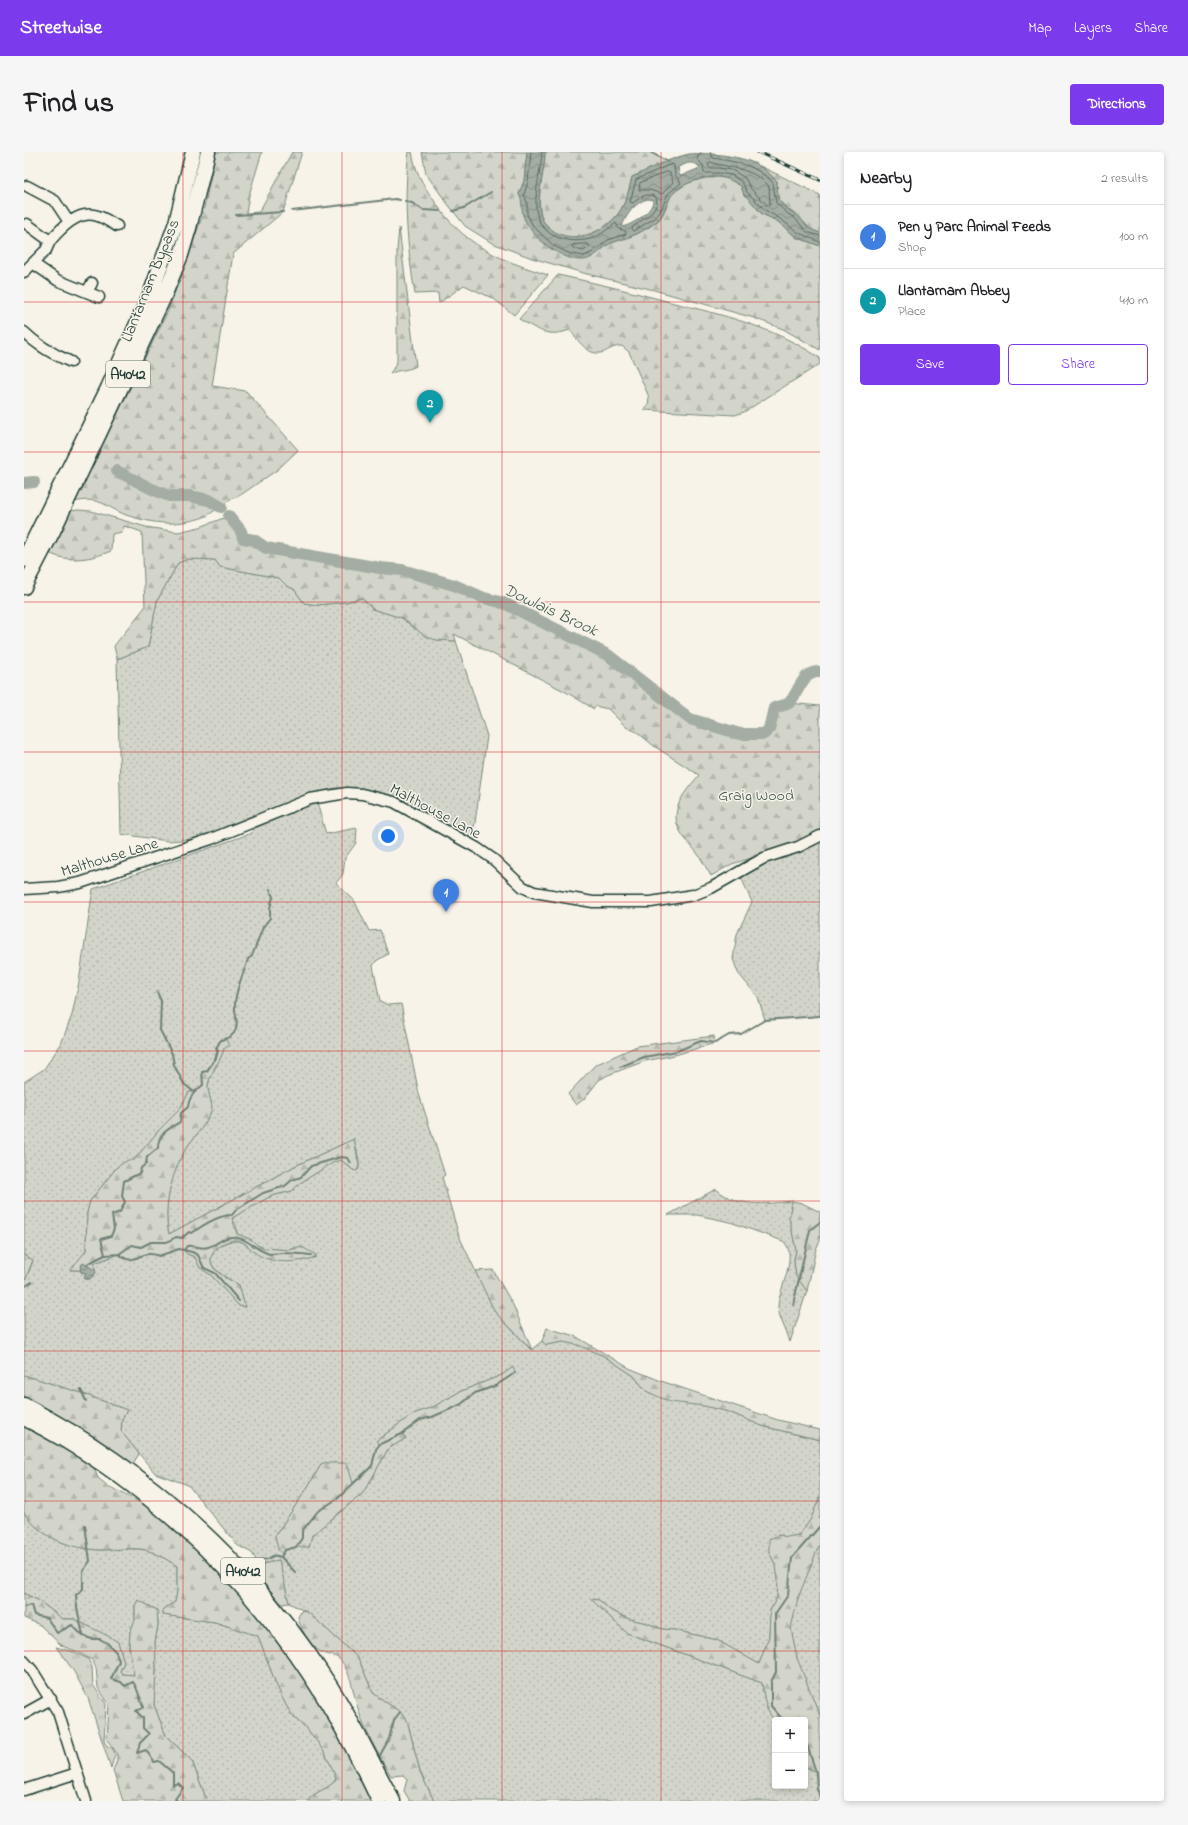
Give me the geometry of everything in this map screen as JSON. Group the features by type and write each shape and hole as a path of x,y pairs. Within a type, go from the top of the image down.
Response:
{"highway":[{"name":"Llantarnam Bypass","path":"24,560 112,381 150,295 176,223 193,152"},
{"name":"Llantarnam Bypass","path":"24,587 53,531 162,301 189,228 208,152"},
{"name":"A4042","path":"24,1405 90,1443 137,1476 180,1510 211,1538 255,1584 286,1621 330,1685 393,1801"},
{"name":"A4042","path":"24,1418 81,1451 133,1487 196,1540 234,1579 260,1608 299,1660 333,1714 380,1801"}],"street":[{"path":"27,186 55,201 70,222"},
{"path":"24,272 34,264 46,250 50,241 70,222 87,214 95,215 117,226"},
{"path":"27,224 50,241"},
{"path":"34,264 57,280 99,297"},
{"path":"87,292 92,283"},
{"path":"24,332 46,350 71,362"},
{"name":"Malthouse Lane","path":"24,889 52,888 80,883 211,839 310,799 347,793 362,794 394,802 477,848 493,859 523,887 534,892 593,902 651,902 693,895 711,888 764,858 798,848 820,836"},
{"path":"24,1661 58,1712 86,1801"},
{"path":"24,1714 51,1700"},
{"path":"24,1790 77,1773"}],"green space":[{"path":"216,152 262,152 249,195 246,213 259,212 292,152 302,152 283,212 233,254 212,386 246,391 298,450 277,470 205,517 175,523 156,522 126,515 96,501 83,500 74,502 168,311 202,217"},
{"path":"409,152 412,152 417,171 426,188 444,215 456,228 469,239 497,256 548,275 514,315 494,299 464,285 439,303 438,293 415,294 410,258 406,206"},
{"path":"422,152 527,152 524,181 519,194 523,203 523,215 530,228 552,250 595,255 609,244 637,234 658,221 663,214 671,196 678,189 688,183 705,178 718,177 729,179 741,186 744,195 748,197 762,214 777,221 796,237 820,246 820,350 783,329 754,318 654,290 587,274 532,258 492,243 465,226 447,203 426,174"},
{"path":"545,152 650,152 668,162 632,177 627,196 621,210 612,221 604,227 585,236 566,237 557,234 549,228 542,218 540,210 540,193"},
{"path":"760,166 820,195 820,233 810,229 797,215 778,200 777,181"},
{"path":"399,228 416,366 390,374 397,362 397,250"},
{"path":"558,275 600,284 748,323 803,347 820,358 820,364 744,412 735,415 644,410 648,405 649,397 629,352 622,346 600,353 591,352 579,342 570,330 555,333 543,332 519,319"},
{"name":"Graig Wood","path":"70,511 91,511 146,527 178,532 200,527 229,516 241,531 243,538 254,540 266,548 380,568 402,570 454,585 484,598 504,603 608,655 690,719 740,734 764,734 769,729 774,708 789,703 820,706 820,832 780,849 732,864 711,876 700,857 682,834 676,814 682,797 699,775 654,746 637,732 626,727 608,709 595,706 594,709 566,692 454,634 456,641 437,640 426,637 402,618 372,609 362,598 346,602 317,605 304,603 294,589 287,586 279,578 220,567 215,560 188,559 178,563 157,601 148,647 117,659 114,646 145,607 142,532 124,526 122,532 112,534 111,551 88,558 64,558 49,553"},
{"path":"188,559 215,560 220,567 279,578 287,586 294,589 304,603 317,605 346,602 362,598 372,609 402,618 414,628 437,640 456,641 487,736 475,823 470,840 359,789 335,788 298,799 219,833 194,839 168,841 121,834 117,659 148,647 157,601 178,563"},
{"path":"316,799 326,834 357,828 356,843 345,858 343,874 336,883 354,900 369,931 380,930 388,954 376,961 373,966 380,1001 388,1005 401,1004 419,1094 445,1175 442,1177 459,1236 495,1312 531,1350 542,1341 546,1345 563,1342 578,1345 604,1356 634,1376 646,1391 729,1412 762,1426 820,1440 820,1496 811,1519 799,1535 787,1537 778,1535 769,1552 776,1566 779,1580 777,1597 770,1611 769,1637 759,1664 717,1640 674,1630 662,1629 647,1623 629,1619 610,1610 599,1600 592,1599 627,1633 762,1683 764,1698 769,1713 772,1717 772,1789 808,1789 808,1768 816,1772 817,1790 820,1795 820,1801 434,1801 420,1772 407,1720 400,1712 373,1693 358,1658 310,1614 289,1603 279,1560 259,1565 252,1553 237,1545 188,1485 155,1473 121,1432 122,1419 127,1410 81,1393 24,1375 24,1283 33,1261 24,1255 24,1082 44,1069 61,1044 72,1015 79,982 93,889 252,833 253,827 276,819 278,815","holes":["224,1048 223,1053 209,1080 208,1092 212,1106 209,1116 183,1153 173,1175 167,1211 169,1234 295,1166 354,1139 359,1160 359,1169 353,1170 341,1160 334,1162 300,1183 292,1191 271,1196 232,1218 236,1225 237,1234 252,1240 263,1248 290,1250 297,1247 316,1257 297,1261 278,1259 254,1251 239,1241 232,1241 223,1244 215,1250 211,1258 212,1265 223,1275 239,1285 245,1307 239,1306 211,1275 200,1268 195,1257 187,1254 184,1250 179,1249 159,1256 146,1254 129,1260 119,1254 94,1263 95,1270 90,1279 84,1278 86,1273 81,1272 81,1270 71,1270 86,1251 87,1213 90,1201 117,1167 134,1160 160,1129 180,1109 189,1092 194,1092 203,1085 204,1076 218,1051","513,1367 495,1386 475,1393 460,1405 432,1417 420,1420 402,1434 406,1438 388,1449 362,1494 312,1535 309,1546 285,1550 275,1536 322,1463 353,1483 372,1466 374,1456 380,1444 376,1441 413,1414 433,1407 459,1392 502,1375"]},
{"path":"820,841 820,1016 765,1020 758,997 738,973 733,959 737,934 752,902 739,875 759,865"},
{"path":"714,1036 715,1043 675,1055 645,1061 608,1075 599,1080 584,1099 576,1105 568,1094 595,1065 637,1046"},
{"path":"226,1039 229,1046 224,1048 221,1058 209,1080 208,1092 212,1106 211,1111 204,1125 183,1153 170,1188 167,1212 169,1234 295,1166 354,1139 359,1165 357,1171 353,1170 341,1160 334,1162 300,1183 292,1191 271,1196 232,1218 237,1234 252,1240 263,1248 290,1250 302,1247 316,1255 316,1257 301,1261 276,1261 261,1256 254,1252 246,1244 236,1240 222,1244 212,1256 212,1265 220,1274 239,1285 245,1307 239,1306 211,1275 200,1268 195,1257 187,1254 184,1250 179,1249 159,1256 146,1254 129,1260 119,1254 94,1263 95,1270 89,1268 87,1264 81,1270 70,1270 86,1251 87,1213 90,1201 117,1167 128,1160 134,1160 160,1129 180,1109 189,1092 194,1092 203,1085 202,1072 207,1071 215,1058 217,1051 216,1048 221,1040"},
{"path":"716,1189 724,1195 742,1202 761,1204 792,1201 789,1217 796,1250 794,1261 796,1276 807,1291 790,1342 778,1310 779,1299 789,1263 789,1254 783,1241 730,1222 697,1215 668,1215"},
{"path":"792,1201 802,1203 820,1212 820,1241 816,1249 807,1291 796,1276 794,1261 796,1250 789,1217"},
{"path":"24,1255 33,1260 24,1283"},
{"path":"493,1270 513,1305 532,1350 495,1312 475,1271"},
{"path":"547,1328 575,1336 629,1368 661,1381 778,1420 820,1430 820,1440 762,1426 729,1412 704,1406 670,1402 646,1391 634,1376 604,1356 578,1345 563,1342 546,1345 542,1341"},
{"path":"513,1367 515,1373 495,1386 475,1393 460,1405 432,1417 420,1420 402,1433 406,1438 388,1449 362,1494 312,1535 309,1547 291,1548 282,1554 278,1549 275,1536 322,1463 347,1463 353,1483 372,1466 376,1449 380,1445 376,1441 413,1414 433,1407 459,1392 502,1375"},
{"path":"24,1375 81,1393 127,1410 122,1419 121,1431 139,1454 132,1465 24,1399"},
{"path":"24,1427 87,1461 94,1468 98,1478 108,1486 153,1509 208,1558 264,1622 297,1667 345,1748 373,1801 308,1801 315,1794 333,1783 336,1779 324,1753 312,1734 292,1715 286,1706 258,1636 215,1622 163,1615 163,1609 175,1602 177,1592 177,1566 155,1553 146,1550 101,1550 68,1544 48,1535 31,1521 24,1512"},
{"path":"820,1496 820,1543 798,1598 791,1628 797,1658 820,1716 820,1795 817,1790 816,1772 808,1768 808,1717 772,1717 769,1713 764,1698 762,1683 627,1633 591,1599 599,1600 610,1610 629,1619 647,1623 662,1629 674,1630 717,1640 759,1664 769,1637 770,1611 777,1597 778,1580 776,1566 769,1552 769,1539 779,1535 787,1537 799,1535 811,1519"},
{"path":"24,1512 39,1529 68,1544 101,1550 146,1550 155,1553 177,1566 177,1592 175,1602 163,1609 163,1615 215,1622 258,1636 286,1706 292,1715 312,1734 324,1753 336,1779 333,1783 315,1794 308,1801 207,1801 192,1761 166,1736 154,1705 156,1670 155,1642 158,1625 157,1610 138,1600 135,1606 135,1620 130,1632 129,1647 134,1675 121,1674 120,1672 124,1662 118,1642 74,1619 63,1619 39,1601 24,1593"},
{"path":"820,1543 820,1716 795,1652 791,1630 794,1611 798,1599"},
{"path":"279,1560 289,1603 282,1604 252,1570 259,1565"},
{"path":"24,1593 39,1601 63,1619 74,1619 118,1642 124,1662 120,1671 122,1674 134,1675 129,1647 130,1632 135,1620 135,1606 138,1600 157,1610 158,1625 155,1642 156,1670 154,1705 166,1736 192,1761 207,1801 123,1801 113,1770 117,1757 107,1740 109,1704 98,1688 96,1668 92,1660 76,1651 62,1646 40,1625 24,1618"},
{"path":"302,1610 310,1614 358,1658 373,1693 400,1712 407,1720 420,1772 434,1801 410,1801 404,1791 407,1779 403,1775 391,1776 367,1732 359,1713 351,1681 345,1667 336,1657 322,1652 314,1647 303,1630 298,1617"},
{"path":"56,1647 74,1652 88,1659 92,1667 93,1685 106,1704 104,1741 107,1746 112,1747 115,1754 111,1768 88,1698 73,1670"}],"water":[{"path":"527,152 545,152 539,195 542,219 556,232 565,236 575,237 594,232 611,221 618,214 623,205 632,177 667,161 689,154 716,154 746,160 761,167 777,181 778,200 797,215 810,229 820,233 820,246 796,237 777,221 762,214 744,195 741,186 724,178 712,177 699,179 680,188 669,199 661,217 646,229 627,238 609,244 588,259 575,259 566,257 547,246 526,223 519,194 524,181","holes":["688,163 697,164 700,169 681,176 679,174 678,167","648,199 653,200 650,209 636,221 622,227 626,218 635,206"]},
{"path":"83,1263 95,1270 96,1273 90,1279 84,1278 86,1273 81,1272 80,1266"}],"waterway":[{"path":"650,152 668,162"},
{"path":"453,211 464,208 491,192"},
{"path":"292,211 395,199 400,200"},
{"path":"405,201 412,203 423,210 440,211"},
{"path":"236,215 283,212"},
{"name":"Dowlais Brook","path":"117,471 169,496 189,496 209,500 221,507"},
{"name":"Dowlais Brook","path":"24,483 34,482"},
{"name":"Dowlais Brook","path":"229,516 241,531 243,538 254,540 266,548 380,568 402,570 454,585 484,598 504,603 608,655 690,719 740,734 764,734 769,729 774,708 789,703 805,678 814,672 820,672"},
{"path":"105,1255 101,1239 111,1236 114,1229 112,1215 120,1212 125,1202 122,1196 124,1181 140,1173 141,1168 146,1164 147,1157 158,1148 158,1143 164,1132 180,1122 181,1113 188,1107 193,1094 203,1085 202,1072 207,1071 216,1058 218,1051 216,1048 221,1040 231,1036 236,1030 236,993 248,959 252,956 263,927 270,918 270,908 273,897 270,889"},
{"path":"157,992 161,1001 160,1030 172,1054 174,1065 184,1084 194,1092"},
{"path":"620,1067 644,1057 677,1051 701,1041 715,1043 729,1035 741,1034 765,1020 820,1016"},
{"path":"87,1264 105,1255 119,1254 132,1245 141,1247 151,1242 167,1242 176,1237 182,1238 189,1232 192,1233 216,1219 227,1215 232,1215 236,1210 263,1193 285,1186 292,1180 301,1177 311,1166 341,1157 348,1158 351,1163"},
{"path":"793,1305 810,1230 820,1222"},
{"path":"184,1250 187,1246 205,1248 225,1239 236,1237 270,1254 286,1253 311,1255"},
{"path":"119,1254 129,1260 146,1254 159,1256 179,1249 192,1252 198,1255 204,1268 215,1273 239,1301"},
{"path":"24,1287 32,1282"},
{"path":"256,1563 273,1556 281,1557 285,1550 296,1547 302,1538 302,1531 318,1511 337,1499 372,1466 376,1449 380,1444 402,1434 420,1420 432,1417 460,1405 475,1393 495,1386 515,1373"},
{"path":"81,1390 86,1401"},
{"path":"83,1635 77,1608 76,1595 83,1589 83,1571 90,1561 85,1525"},
{"path":"780,1717 771,1706 771,1682 776,1672 775,1614 788,1595 792,1558 820,1526"},
{"path":"281,1557 295,1572"},
{"path":"24,1607 31,1605 34,1615 47,1618 57,1633 72,1625 83,1636 92,1639 100,1639 107,1643 116,1652 119,1661 111,1679 121,1682 125,1686 133,1682 137,1688 144,1707 136,1711 143,1718 143,1728 149,1734 140,1743 137,1753 146,1750 154,1762 159,1761 173,1773 173,1785 178,1783 183,1788 175,1799 178,1801"},
{"path":"379,1757 389,1739 394,1720 400,1712"},
{"path":"808,1748 816,1772 817,1790 820,1795"}],"railway":[{"path":"758,152 820,180"}],"place":[{"name":"Llantarnam Abbey","path":"430,423"},
{"name":"Pen y Parc Animal Feeds","path":"446,912"}]}
